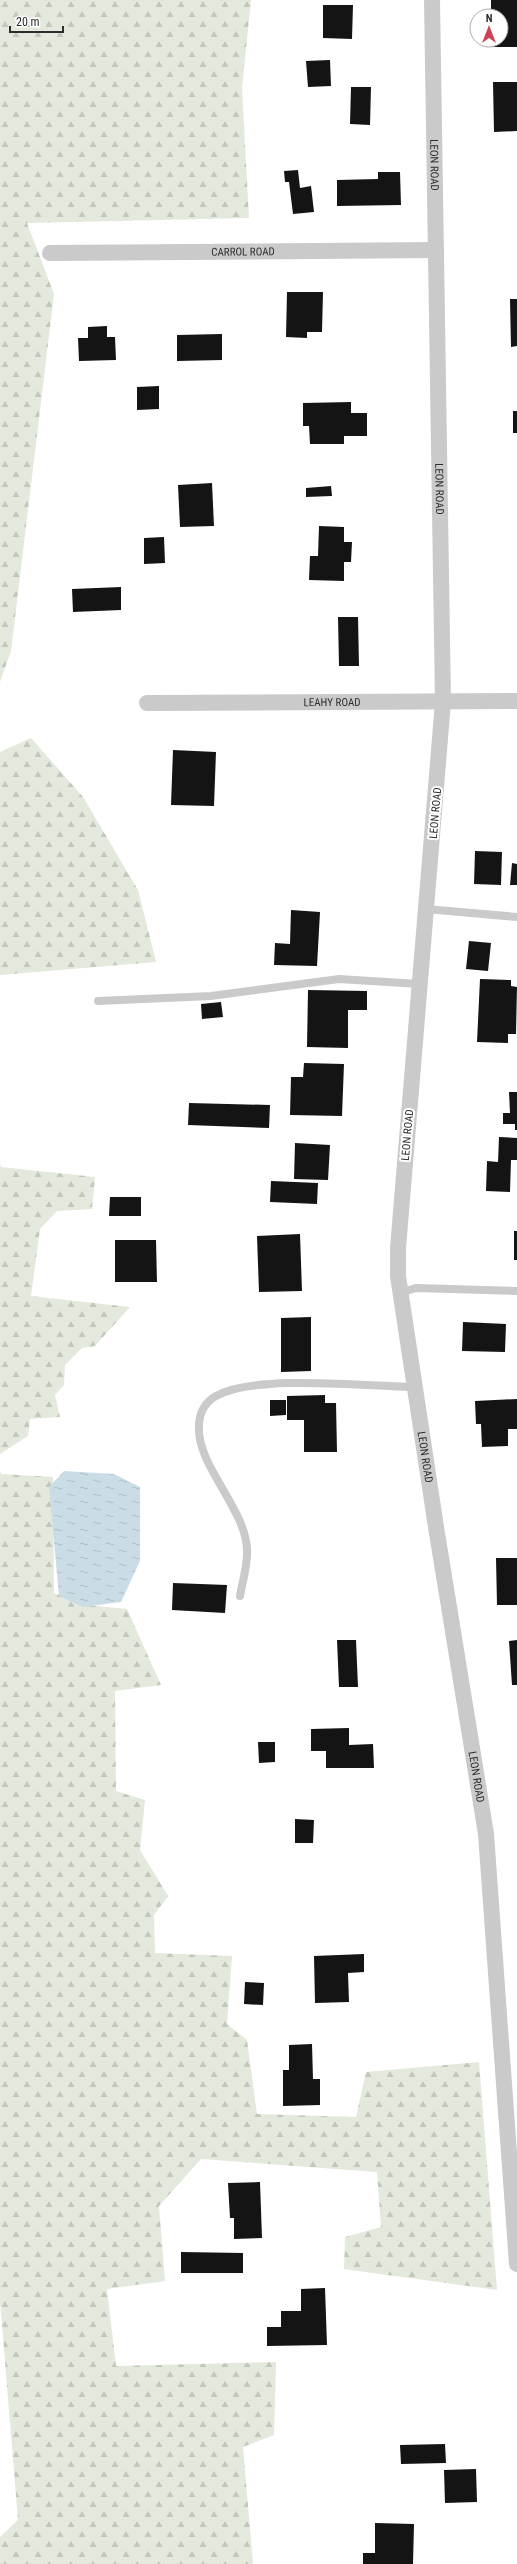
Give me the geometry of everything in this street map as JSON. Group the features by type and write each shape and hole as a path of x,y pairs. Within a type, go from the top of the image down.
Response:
{"street":[{"name":"LEON ROAD","path":"432,0 443,702 398,1248 400,1293 414,1387 486,1834 517,2264"},
{"name":"CARROL ROAD","path":"50,253 436,250"},
{"name":"LEAHY ROAD","path":"147,703 517,701"}],"lane":[{"path":"426,909 517,917"},
{"path":"98,1001 211,996 339,979 419,984"},
{"path":"400,1293 416,1288 517,1291"},
{"path":"240,1596 248,1554 244,1537 235,1514 206,1458 198,1438 198,1423 204,1408 216,1396 263,1383 414,1387"}],"green space":[{"path":"0,0 251,0 242,88 249,218 27,223 54,294 11,651 0,682"},
{"path":"31,738 83,797 138,890 156,962 0,975 0,752"},
{"path":"0,1164 1,1167 95,1177 92,1209 57,1211 40,1229 31,1296 130,1307 95,1346 82,1348 65,1365 64,1385 55,1395 60,1417 30,1419 28,1436 0,1454"},
{"path":"0,1470 1,1474 53,1477 54,1593 86,1605 127,1609 161,1685 115,1691 116,1791 145,1800 140,1850 168,1896 154,1915 155,1953 232,1956 227,2024 247,2040 257,2114 356,2117 366,2072 479,2062 497,2290 344,2269 345,2237 381,2227 377,2172 201,2159 159,2206 165,2281 107,2289 116,2366 276,2362 274,2435 243,2447 253,2564 0,2564 0,2537 18,2520 0,2301"}],"water":[{"path":"64,1471 114,1474 140,1487 140,1561 121,1602 83,1607 59,1596 49,1487"}],"building":[{"path":"491,0 517,0 517,47 509,47 509,8 491,8"},
{"path":"323,5 353,5 352,39 323,38"},
{"path":"330,60 331,86 308,87 306,61"},
{"path":"493,82 517,82 517,131 494,132"},
{"path":"351,87 371,87 370,125 350,124"},
{"path":"298,170 300,188 311,186 314,212 293,214 289,182 285,182 284,171"},
{"path":"378,172 400,172 401,205 337,206 337,180 378,179"},
{"path":"287,292 323,292 322,332 307,332 307,338 286,337"},
{"path":"510,299 517,299 517,346 511,347"},
{"path":"107,326 107,337 115,337 116,360 79,361 78,338 88,338 88,327"},
{"path":"222,334 222,360 177,361 177,335"},
{"path":"159,386 159,409 137,410 137,387"},
{"path":"351,402 351,413 367,413 367,436 344,436 344,444 310,444 309,426 303,426 303,403"},
{"path":"513,411 517,411 517,433 513,433"},
{"path":"212,483 214,526 180,527 178,485"},
{"path":"331,486 332,496 306,497 306,488"},
{"path":"319,526 344,527 344,542 352,542 351,562 344,562 344,581 309,580 310,556 318,556"},
{"path":"164,537 165,563 144,564 144,538"},
{"path":"121,587 121,610 73,612 72,589"},
{"path":"338,617 358,617 359,666 339,666"},
{"path":"173,750 216,752 214,806 171,805"},
{"path":"475,851 502,852 501,885 474,884"},
{"path":"512,863 517,864 517,885 510,885"},
{"path":"291,910 320,912 317,966 274,965 275,943 290,944"},
{"path":"469,941 491,943 488,971 466,969"},
{"path":"480,979 511,980 511,986 517,987 516,1034 508,1034 508,1043 477,1042"},
{"path":"308,990 367,991 367,1010 348,1010 348,1048 307,1047"},
{"path":"221,1002 223,1017 202,1019 201,1004"},
{"path":"304,1063 344,1064 342,1116 290,1115 291,1077 303,1077"},
{"path":"509,1092 517,1092 517,1130 515,1130 515,1124 503,1124 503,1113 510,1113"},
{"path":"189,1103 270,1105 269,1128 188,1125"},
{"path":"499,1137 517,1138 517,1160 511,1160 510,1192 486,1191 487,1161 498,1162"},
{"path":"295,1143 330,1145 328,1180 294,1179"},
{"path":"271,1181 318,1183 317,1204 270,1202"},
{"path":"110,1197 141,1197 141,1216 109,1216"},
{"path":"514,1231 517,1231 517,1260 514,1260"},
{"path":"300,1234 302,1291 259,1292 257,1236"},
{"path":"115,1240 156,1240 157,1282 115,1282"},
{"path":"311,1317 311,1371 281,1372 281,1318"},
{"path":"463,1322 506,1324 505,1352 462,1351"},
{"path":"325,1395 325,1403 336,1403 337,1452 304,1452 304,1420 287,1420 287,1396"},
{"path":"517,1399 517,1429 508,1429 508,1446 482,1447 481,1424 476,1424 475,1401"},
{"path":"270,1400 286,1400 286,1415 270,1416"},
{"path":"496,1558 517,1558 517,1605 497,1605"},
{"path":"173,1583 227,1585 225,1613 172,1610"},
{"path":"337,1640 356,1640 358,1687 339,1687"},
{"path":"517,1640 517,1685 512,1685 509,1641"},
{"path":"349,1728 349,1745 373,1744 374,1768 326,1768 326,1751 311,1751 311,1729"},
{"path":"258,1742 275,1742 275,1762 259,1763"},
{"path":"295,1819 314,1820 313,1843 295,1843"},
{"path":"364,1954 364,1972 348,1973 349,2002 315,2003 314,1956"},
{"path":"245,1982 264,1983 263,2005 244,2004"},
{"path":"312,2044 313,2079 320,2079 320,2105 283,2106 283,2070 289,2070 289,2045"},
{"path":"260,2182 262,2238 234,2239 234,2218 230,2218 228,2183"},
{"path":"181,2252 243,2253 243,2273 181,2273"},
{"path":"325,2288 327,2345 267,2346 267,2327 281,2327 281,2311 301,2311 301,2289"},
{"path":"445,2444 446,2463 401,2464 400,2445"},
{"path":"476,2469 477,2502 445,2503 444,2470"},
{"path":"375,2523 414,2524 413,2564 363,2564 363,2553 375,2553"}]}
